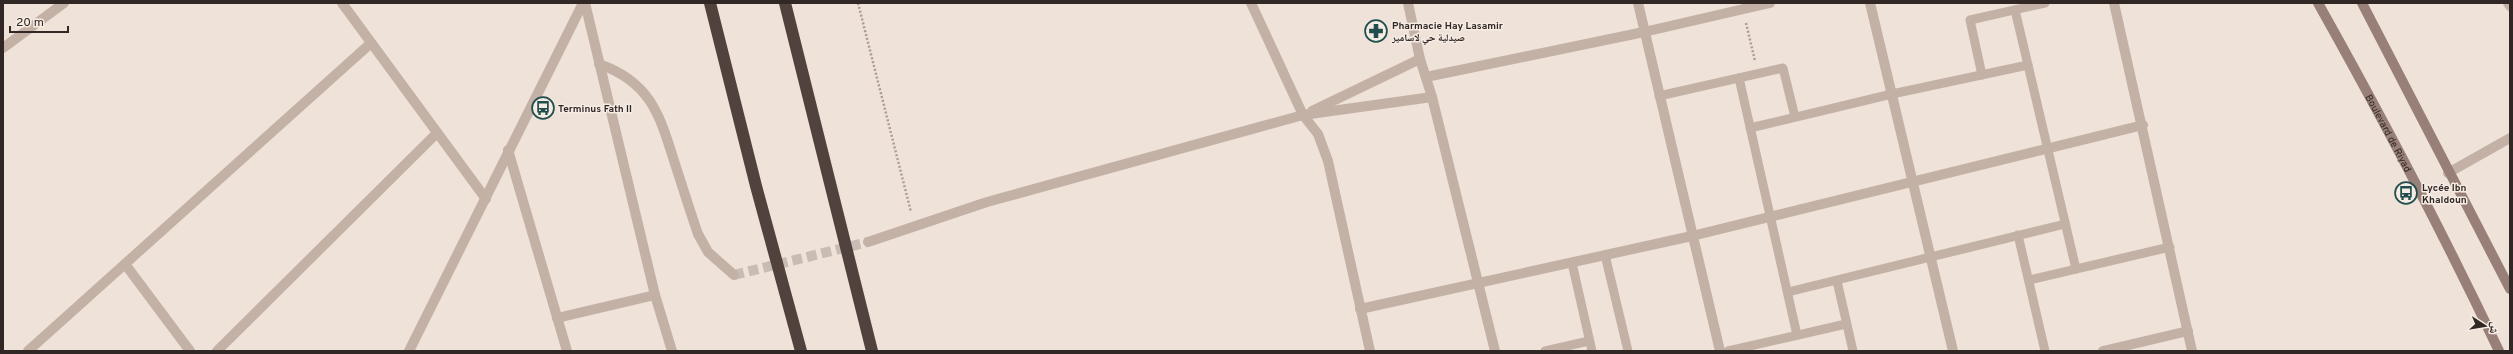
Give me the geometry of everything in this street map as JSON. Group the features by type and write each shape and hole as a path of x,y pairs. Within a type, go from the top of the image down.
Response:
{"highway":[{"path":"710,3 756,186 801,351"},
{"path":"785,3 872,351"}],"main road":[{"name":"Boulevard de Riyad","path":"2318,3 2391,135 2455,257 2500,351"},
{"path":"2362,3 2448,172 2510,289"}],"street":[{"path":"3,48 64,3"},
{"path":"342,3 486,199"},
{"path":"584,3 656,295 672,351"},
{"path":"409,351 486,199 508,150 584,3"},
{"path":"1251,3 1303,115 1318,134 1328,161 1370,351"},
{"path":"1405,3 1409,8 1420,59 1432,97 1480,283 1495,351"},
{"path":"1638,3 1720,351"},
{"path":"1426,77 1644,32 1770,3"},
{"path":"1870,3 1953,351"},
{"path":"2114,3 2143,125 2192,351"},
{"path":"28,351 371,43"},
{"path":"1303,115 1420,59"},
{"path":"599,64 615,70 631,80 659,114 698,234 708,252 734,275"},
{"path":"868,242 987,202 1303,115 1432,97"},
{"path":"1360,309 1692,236 2143,125"},
{"path":"217,351 437,133"},
{"path":"2448,172 2510,138"},
{"path":"508,150 567,351"},
{"path":"125,264 190,351"},
{"path":"557,318 656,295"},
{"path":"2103,351 2188,331"}],"lane":[{"path":"1982,75 1970,20 2045,3"},
{"path":"2015,10 2076,269"},
{"path":"1750,128 1892,94 2028,65"},
{"path":"1659,96 1783,68 1795,117"},
{"path":"1739,78 1798,335"},
{"path":"1788,292 2065,224"},
{"path":"2018,235 2045,351"},
{"path":"2028,280 2170,247"},
{"path":"1605,255 1628,351"},
{"path":"1572,263 1592,351"},
{"path":"1837,281 1853,351"},
{"path":"1728,351 1846,324"},
{"path":"1546,351 1589,340"}],"path":[{"path":"858,3 915,225"},
{"path":"1742,9 1758,73"}],"tunnel":[{"path":"734,275 868,242"}],"place":[{"name":"Pharmacie Hay Lasamir صيدلية حي لاسامير","path":"1376,31"},
{"name":"Terminus Fath II","path":"543,108"},
{"name":"Lycée Ibn Khaldoun","path":"2406,193"}]}
